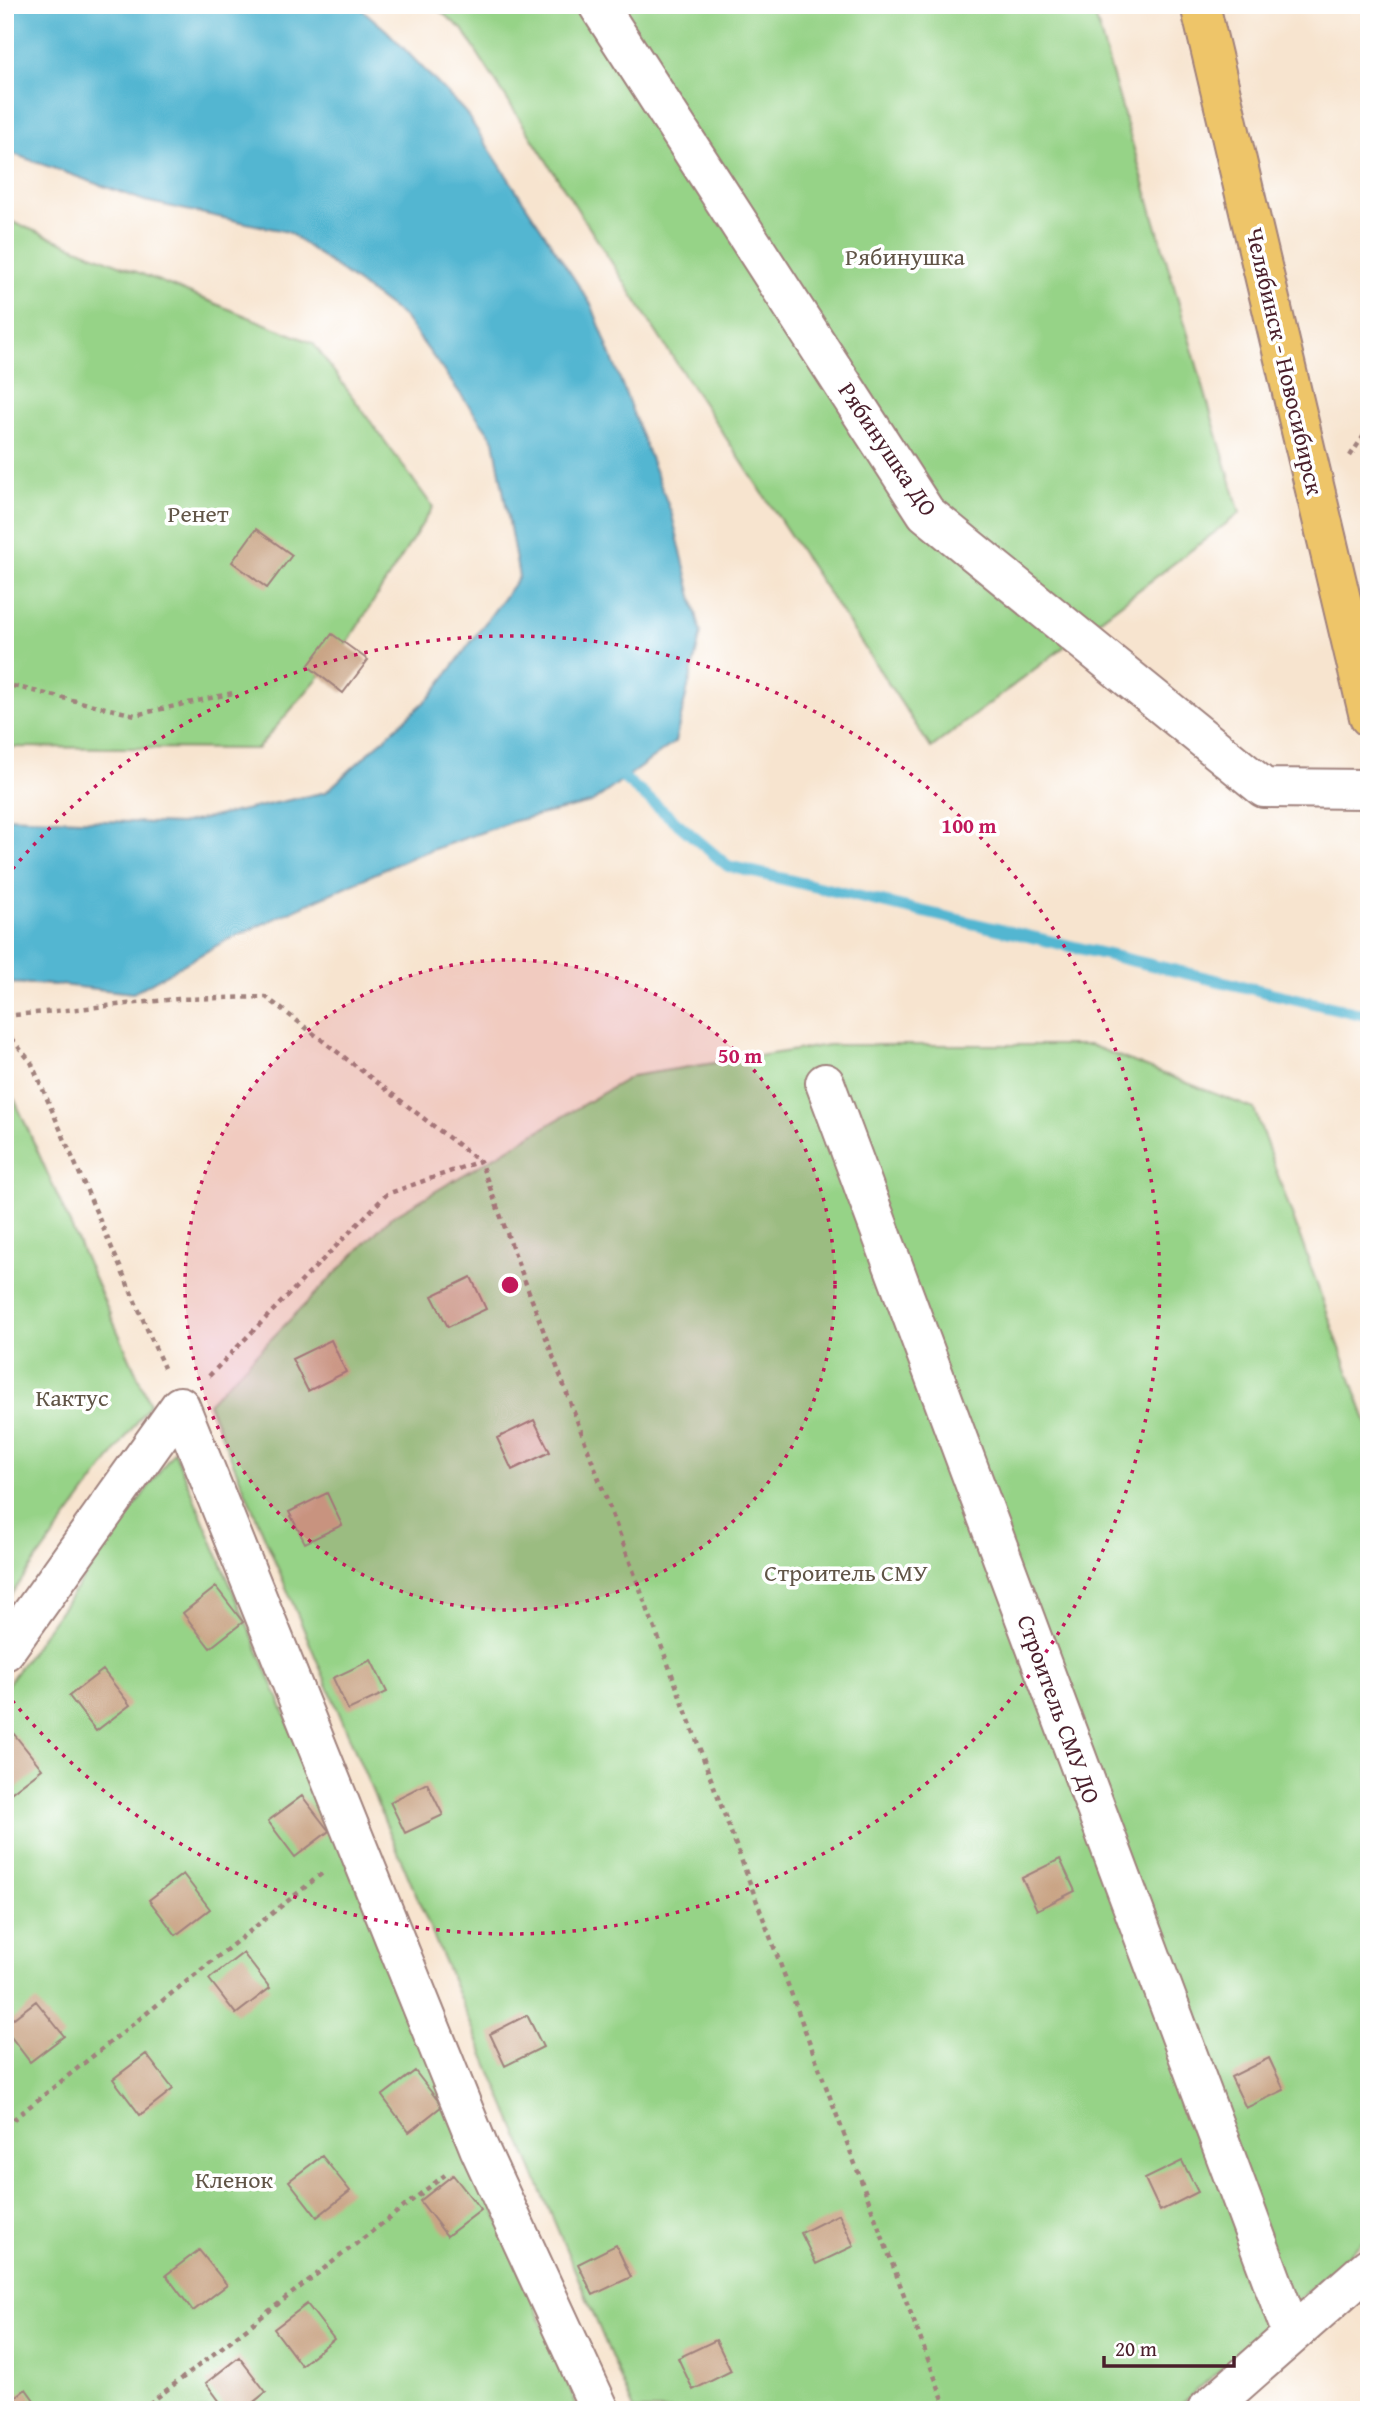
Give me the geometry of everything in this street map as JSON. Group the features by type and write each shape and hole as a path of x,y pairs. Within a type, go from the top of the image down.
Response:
{"highway":[{"name":"Челябинск - Новосибирск","path":"1200,5 1369,717"}],"street":[{"name":"Рябинушка ДО","path":"598,5 926,513 1264,788 1369,789"},
{"name":"Строитель СМУ ДО","path":"825,1083 1292,2334"},
{"path":"6,1650 180,1406"},
{"path":"180,1406 479,2148 600,2410"},
{"path":"1207,2410 1369,2267"}],"path":[{"path":"5,680 13,686 135,715 233,693"},
{"path":"5,1016 178,999 266,997 480,1161 947,2410"},
{"path":"5,1031 31,1062 180,1406 387,1194 480,1161"},
{"path":"5,2126 358,1846"},
{"path":"141,2410 479,2148"}],"green space":[{"name":"Рябинушка","path":"432,5 1092,5 1240,513 931,748 660,338 462,29"},
{"name":"Ренет","path":"5,219 313,343 433,507 344,648 257,749 5,747"},
{"name":"Строитель СМУ","path":"828,1045 1090,1045 1254,1109 1369,1429 1369,2236 1175,2410 634,2410 208,1403 390,1218 632,1076"},
{"name":"Кактус","path":"5,1078 150,1404 5,1603"},
{"name":"Кленок","path":"174,1451 579,2410 5,2410 5,1688"}],"water":[{"path":"5,5 357,5 387,31 465,112 592,306 672,515 701,633 675,742 591,803 514,821 414,856 225,941 133,993 60,985 5,983 5,817 180,824 326,792 431,696 519,577 494,440 404,317 288,232 145,201 5,151"}],"building":[{"path":"256,529 292,555 267,588 232,562"},
{"path":"332,634 368,660 343,693 308,666"},
{"path":"471,1277 486,1309 448,1327 432,1296"},
{"path":"331,1340 346,1372 308,1391 292,1359"},
{"path":"534,1420 550,1452 512,1470 497,1438"},
{"path":"327,1493 342,1525 305,1543 289,1512"},
{"path":"216,1587 243,1622 210,1648 183,1613"},
{"path":"371,1660 387,1692 348,1710 333,1678"},
{"path":"103,1670 130,1705 96,1731 69,1696"},
{"path":"14,1734 42,1769 8,1795 5,1791 5,1741"},
{"path":"427,1783 443,1815 405,1833 390,1802"},
{"path":"302,1796 329,1831 295,1857 268,1821"},
{"path":"1060,1859 1075,1891 1037,1910 1022,1878"},
{"path":"183,1874 210,1909 176,1935 149,1900"},
{"path":"243,1953 270,1988 236,2014 209,1979"},
{"path":"36,2001 64,2036 30,2062 5,2029 5,2025"},
{"path":"527,2015 543,2047 505,2066 490,2034"},
{"path":"146,2054 173,2089 140,2115 113,2079"},
{"path":"1269,2058 1284,2090 1246,2108 1231,2077"},
{"path":"415,2071 442,2106 409,2132 382,2096"},
{"path":"322,2156 350,2191 317,2217 289,2181"},
{"path":"1182,2161 1198,2192 1160,2211 1145,2179"},
{"path":"453,2175 481,2210 447,2236 420,2201"},
{"path":"839,2214 854,2246 816,2264 801,2233"},
{"path":"616,2245 631,2277 593,2295 578,2264"},
{"path":"199,2250 227,2285 193,2311 166,2275"},
{"path":"307,2304 334,2339 301,2365 274,2329"},
{"path":"716,2340 731,2371 693,2390 678,2358"},
{"path":"239,2357 266,2392 244,2410 226,2410 206,2383"},
{"path":"26,2389 41,2410 5,2410 5,2405"}],"waterway":[{"path":"625,779 728,866 1369,1016"}]}
